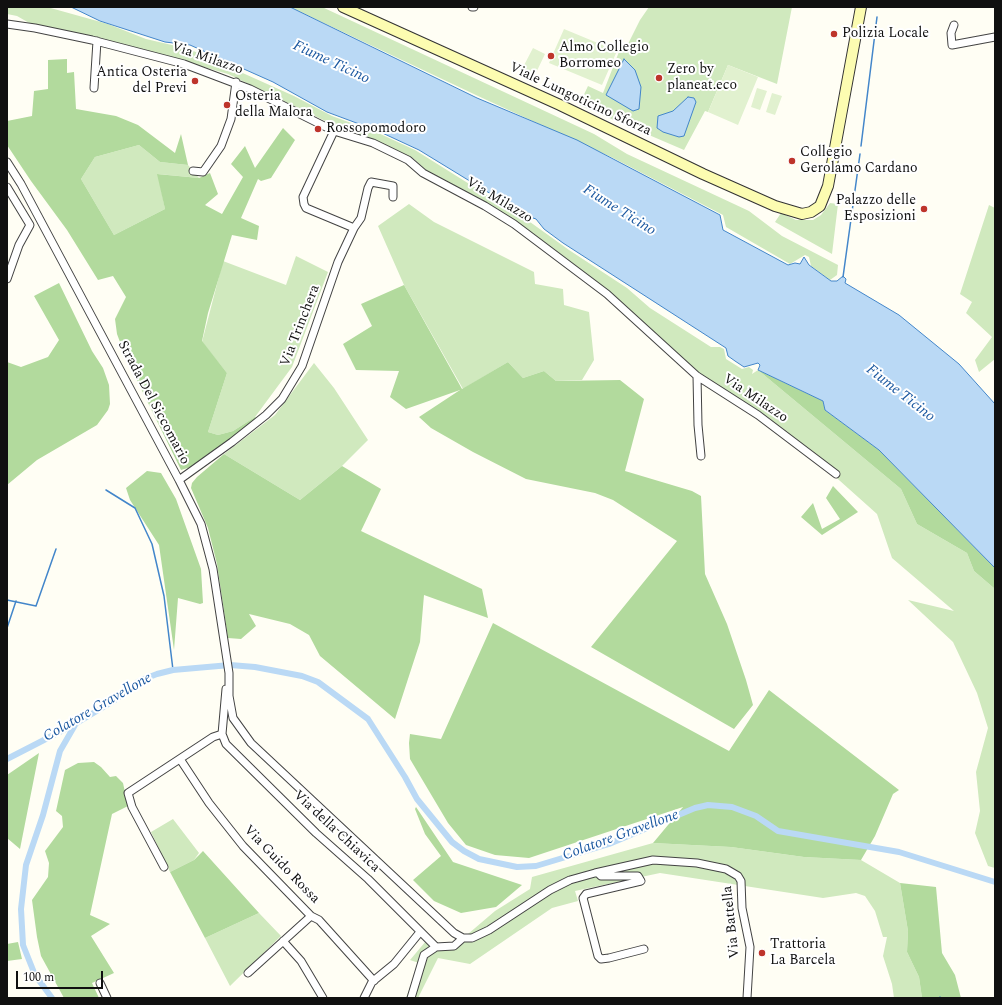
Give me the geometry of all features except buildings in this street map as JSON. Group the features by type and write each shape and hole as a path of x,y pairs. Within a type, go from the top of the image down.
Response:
{"main road":[{"name":"Viale Lungoticino Sforza","path":"343,7 560,105 703,174 775,206 798,214 806,214 820,206 828,186 860,7"}],"street":[{"name":"Via Milazzo","path":"7,24 35,28 97,41 177,62 236,82 334,131 374,142 408,160 423,173 500,214 607,294 696,376 758,415 836,474"},
{"path":"954,25 951,33 952,45 995,37"},
{"path":"94,88 97,41"},
{"path":"193,171 203,172 221,146 231,119 236,82"},
{"path":"334,131 303,197 304,204 306,208 354,228"},
{"name":"Strada Del Siccomario","path":"7,162 22,184 201,524 213,569 229,673"},
{"name":"Via Trinchera","path":"179,480 245,433 282,399 302,366 338,262 354,228 361,218 368,188 371,182 394,186 393,197"},
{"path":"7,187 30,225 19,245 7,279"},
{"path":"696,376 697,418 701,456"},
{"path":"164,867 132,807 128,793 213,737 222,734 224,695 229,673"},
{"path":"229,673 230,702 233,718 251,743 454,933 463,938"},
{"name":"Via della Chiavica","path":"222,734 224,742 232,750 316,833 368,879 436,947"},
{"name":"Via Guido Rossa","path":"180,759 235,837 311,916 319,920 374,981"},
{"name":"Via Battella","path":"436,947 454,946 463,938 472,938 488,930 550,890 570,880 653,860 698,863 726,869 738,876 741,882 742,908 750,942 747,998"},
{"path":"598,873 601,876 638,876 641,881 586,894 583,898 598,956 601,959 608,958 644,949"},
{"path":"248,973 311,916"},
{"path":"364,998 374,981 394,964 420,932"},
{"path":"283,940 301,961 322,998"},
{"path":"411,998 424,955 436,947"},
{"path":"100,983 107,998"}],"green space":[{"path":"7,7 47,7 108,24 146,39 189,49 294,96 332,116 376,132 415,150 530,222 569,250 627,288 650,308 711,347 720,347 724,349 726,359 742,369 749,367 753,370 752,374 758,370 901,489 917,524 967,553 974,571 995,589 995,868 988,866 975,833 980,811 976,772 988,728 977,693 953,642 908,600 954,611 892,558 877,514 830,472 697,372 603,287 556,251 491,205 427,171 414,159 376,141 348,132 228,74 145,50 31,24 17,16 7,14"},
{"path":"290,7 322,7 594,134 627,154 749,211 782,236 838,265 837,275 830,280 811,266 809,257 805,255 790,264 726,227 723,215 613,158"},
{"path":"649,7 792,7 777,84 728,65 708,112 705,111 684,150 579,105 588,86 603,93 622,44 627,46 640,20"},
{"path":"564,29 617,51 602,85 549,63"},
{"path":"533,48 545,54 534,77 521,71"},
{"path":"67,59 67,73 74,72 76,109 116,116 138,125 175,153 181,134 188,165 160,162 139,145 95,157 81,179 114,235 165,209 157,174 199,178 210,173 218,194 205,205 222,214 243,177 231,164 245,146 255,168 283,128 295,140 271,178 261,181 258,179 241,218 259,226 257,240 232,235 208,313 202,341 227,373 208,432 218,435 233,431 255,417 258,419 194,466 181,470 126,358 117,334 115,319 126,297 113,276 98,280 67,230 7,145 7,121 32,116 34,91 48,89 48,60"},
{"path":"728,65 758,77 738,125 708,112"},
{"path":"757,88 767,91 760,110 751,107"},
{"path":"772,93 782,96 775,115 766,112"},
{"path":"139,145 160,162 188,165 199,178 158,174 165,209 114,235 81,179 95,157"},
{"path":"830,203 838,204 832,254 775,222 781,213 796,220 813,220 821,215"},
{"path":"409,204 434,222 534,272 535,284 563,289 564,305 589,312 594,360 582,380 556,381 544,371 523,378 508,362 463,389 404,285 378,226"},
{"path":"989,205 995,208 995,359 979,372 975,360 992,337 966,313 972,302 960,294"},
{"path":"296,256 328,272 292,367 255,417 233,431 218,435 208,432 227,373 202,342 223,261 286,285"},
{"path":"59,283 92,351 103,368 109,385 110,404 108,410 97,425 37,460 7,485 7,362 21,367 48,357 59,340 34,296"},
{"path":"404,285 462,389 508,362 523,378 544,371 556,381 620,380 644,399 625,471 692,491 701,496 705,574 727,624 753,705 734,729 591,647 677,541 613,500 595,493 526,479 473,452 431,428 419,417 460,390 406,409 390,397 399,371 356,370 343,344 372,326 361,304"},
{"path":"314,363 334,388 368,440 342,466 300,500 224,454 275,415"},
{"path":"758,370 823,401 825,410 879,450 995,568 995,589 974,571 967,553 917,524 901,489"},
{"path":"224,454 300,500 342,466 381,489 361,531 482,589 488,618 424,595 420,642 395,719 320,656 309,635 290,624 249,614 256,626 241,639 228,638 217,564 208,528 191,488 192,483 197,477"},
{"path":"147,471 161,473 176,499 201,569 203,603 200,604 178,598 174,650 159,545 130,500 126,488"},
{"path":"833,486 858,512 822,535 801,517 813,503 822,529 840,519 826,498"},
{"path":"493,623 729,751 769,690 899,790 893,794 875,836 861,860 804,857 731,847 653,843 683,807 529,858 495,855 466,845 448,823 410,759 410,734 441,739"},
{"path":"39,753 20,849 7,838 7,775"},
{"path":"94,762 110,777 116,776 123,783 128,806 112,814 90,915 110,924 91,936 114,973 92,983 99,998 64,998 41,956 32,900 48,877 49,863 45,851 63,827 62,816 56,811 65,770 78,763"},
{"path":"416,807 453,862 522,885 496,907 461,913 434,901 413,880 441,856 425,834 415,809"},
{"path":"173,819 199,853 194,860 170,872 151,832"},
{"path":"653,843 731,847 804,857 861,860 900,883 908,931 907,952 919,977 922,998 894,998 892,984 883,956 887,937 883,937 875,911 865,896 856,893 823,898 660,873 575,891 578,901 552,908 470,964 438,958 418,998 406,998 419,963 410,960 426,941 432,947 454,943 468,934 495,911 530,889 532,877"},
{"path":"203,851 259,913 205,938 170,872 194,860"},
{"path":"900,883 936,887 942,953 955,975 961,998 922,998 919,977 907,952 908,931"},
{"path":"259,913 281,936 230,986 205,938"},
{"path":"18,942 22,959 7,961 7,944"}],"water":[{"name":"Fiume Ticino","path":"71,7 290,7 477,98 577,140 720,215 723,230 788,265 795,263 800,264 804,257 809,265 831,281 837,281 843,276 846,279 845,283 899,315 959,364 995,404 995,568 879,450 825,410 823,401 758,370 760,365 758,363 744,367 728,356 726,348 563,243 544,229 536,219 527,216 419,150 378,131 327,112 273,82 190,45 165,42 100,21"},
{"path":"624,59 635,70 641,87 639,109 633,111 606,95"},
{"path":"688,97 694,98 696,102 684,136 679,137 663,132 657,128 658,116 673,111"}],"waterway":[{"path":"861,146 877,17"},
{"path":"843,277 860,154"},
{"path":"106,490 135,508 152,544 164,596 173,670"},
{"path":"7,600 36,606 56,549"},
{"path":"7,628 16,601"},
{"name":"Colatore Gravellone","path":"7,759 75,724 115,700 139,681 157,674 173,670 230,665 255,667 302,676 318,682 368,719 405,777 417,799 452,842 464,851 479,859 517,867 536,866 609,844 695,808 708,805 732,807 756,816 778,831 899,852 995,882"},
{"path":"52,998 35,975 23,945 21,909 26,865 43,815 60,751 75,725"}],"place":[{"name":"Polizia Locale","path":"834,34"},
{"name":"Almo Collegio Borromeo","path":"551,56"},
{"name":"Zero by planeat.eco","path":"659,78"},
{"name":"Antica Osteria del Previ","path":"195,81"},
{"name":"Osteria della Malora","path":"227,105"},
{"name":"Rossopomodoro","path":"318,129"},
{"name":"Collegio Gerolamo Cardano","path":"792,161"},
{"name":"Palazzo delle Esposizioni","path":"924,209"},
{"name":"Trattoria La Barcela","path":"762,953"}]}
